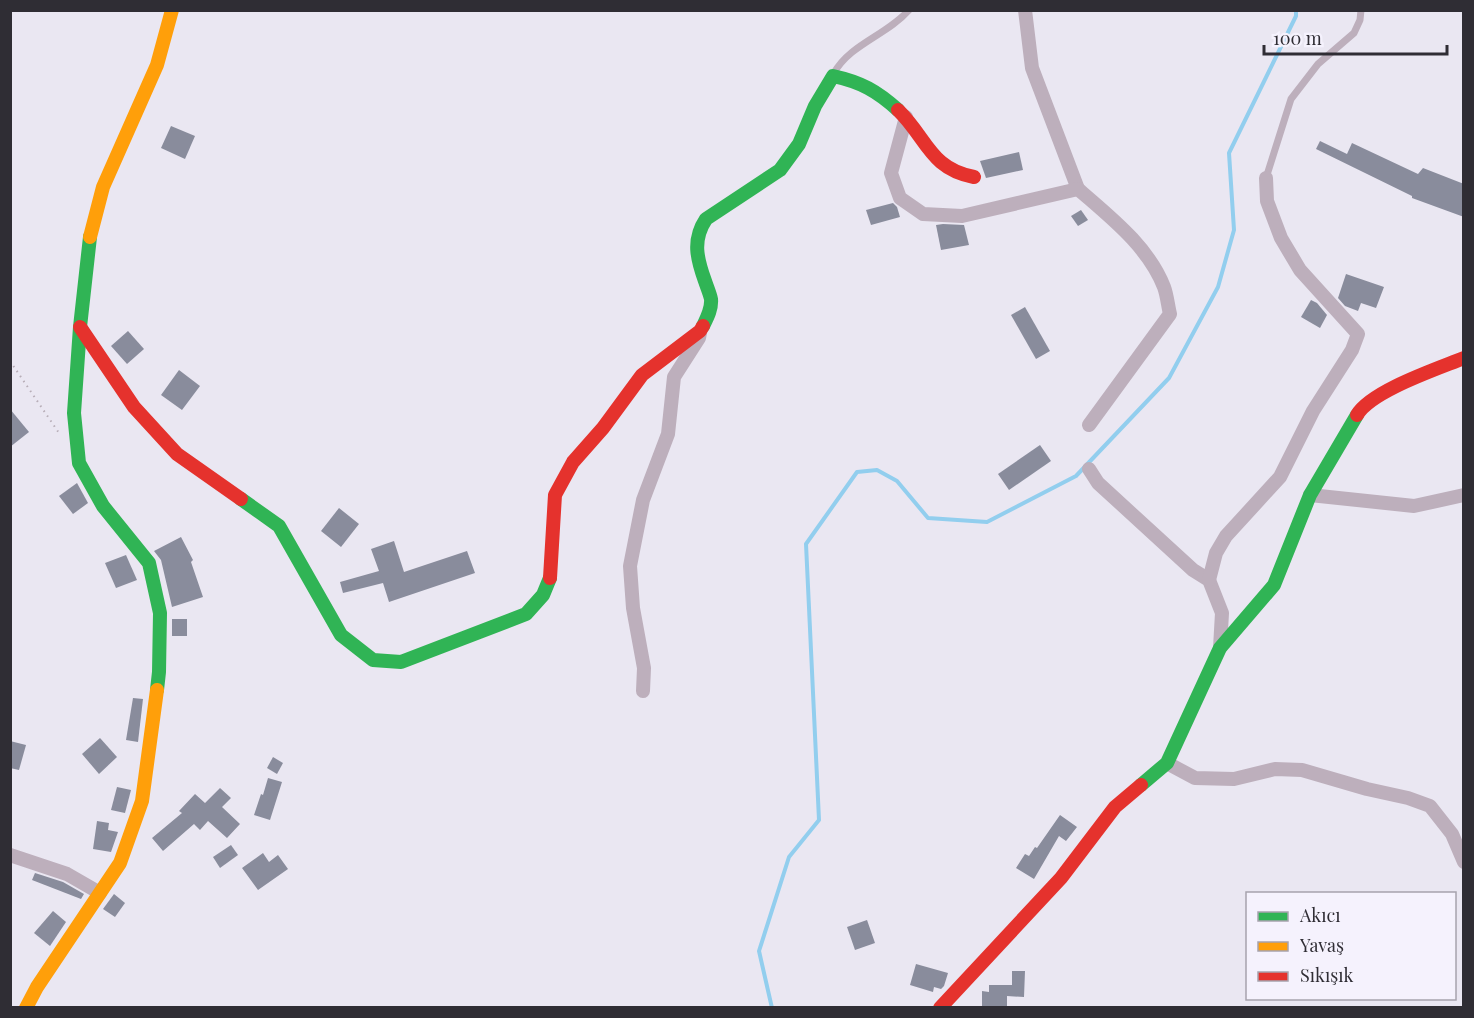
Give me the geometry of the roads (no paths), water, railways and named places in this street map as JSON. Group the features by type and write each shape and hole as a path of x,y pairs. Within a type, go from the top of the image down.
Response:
{"street":[{"path":"26,1008 37,987 120,862 142,801 159,672 160,613 149,563 104,506 80,463 74,413 80,327 90,238 104,187 157,65 172,10"},
{"path":"1025,10 1032,68 1078,189 1110,216 1146,254 1164,287 1170,315 1089,425"},
{"path":"643,691 644,668 633,608 630,566 643,500 668,434 674,377 699,338 700,331 709,315 711,300 698,262 696,241 699,229 706,219 780,170 799,144 814,106 833,75 860,82 906,117 936,160 959,176 974,177"},
{"path":"906,117 891,173 900,198 923,214 962,216 1078,189"},
{"path":"1220,648 1222,613 1209,580 1216,553 1226,536 1280,477 1313,411 1352,350 1358,334 1300,270 1281,238 1267,201 1266,178"},
{"path":"80,327 134,407 177,454 279,526 341,635 373,660 401,662 526,614 543,595 549,584 555,495 573,462 603,428 642,375 700,331"},
{"path":"940,1008 1061,878 1114,807 1167,763 1220,648 1274,585 1310,495 1360,410 1390,389 1464,358"},
{"path":"1089,469 1098,483 1193,570 1209,580"},
{"path":"1310,495 1414,506 1464,495"},
{"path":"1167,763 1195,778 1234,779 1275,769 1302,770 1408,798 1431,806 1452,834 1464,862"},
{"path":"10,855 67,874 100,893"}],"lane":[{"path":"833,75 844,58 900,21 909,10"},
{"path":"1266,178 1291,99 1318,64 1354,33 1360,21 1361,10"}],"waterway":[{"path":"772,1008 759,951 789,857 819,820 806,544 857,472 877,470 897,481 928,518 987,522 1076,476 1169,378 1218,287 1234,230 1229,153 1296,16 1296,10"}]}
